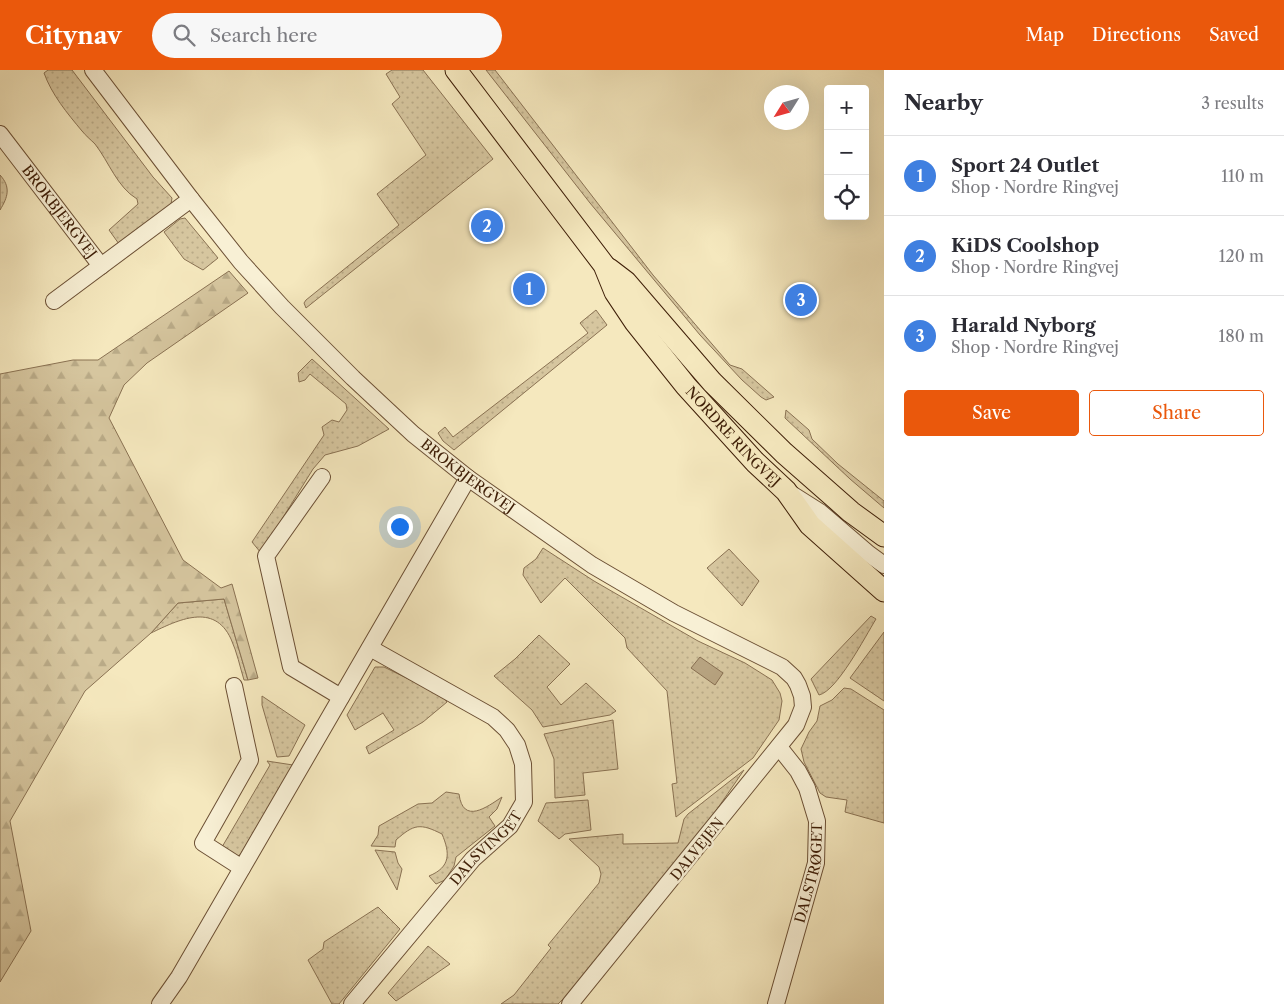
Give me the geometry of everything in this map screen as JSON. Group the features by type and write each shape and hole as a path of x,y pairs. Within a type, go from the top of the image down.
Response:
{"main road":[{"name":"NORDRE RINGVEJ","path":"456,70 604,265 615,292 635,322 686,386 755,462 786,491 810,525 884,590"},
{"name":"NORDRE RINGVEJ","path":"604,265 626,282 712,382 784,453 851,512 884,536"}],"street":[{"name":"BROKBJERGVEJ","path":"93,70 241,262 353,378 413,434 468,478 592,565 674,613 782,667 798,685"},
{"name":"BROKBJERGVEJ","path":"0,134 101,266"},
{"name":"BROKBJERGVEJ","path":"54,301 191,199"},
{"path":"322,477 266,556 291,667 341,697"},
{"path":"160,1004 179,977 468,478"},
{"path":"786,491 820,512 869,554 884,564"},
{"name":"DALSVINGET","path":"352,1004 473,859 510,826 524,802 523,764 518,745 507,730 493,717 370,648"},
{"name":"DALVEJEN","path":"570,1004 796,725 803,707 798,685"},
{"path":"234,686 250,760 203,843 242,868"},
{"name":"DALSTRØGET","path":"776,1004 816,863 817,821 798,771 779,747"}],"green space":[{"path":"48,70 72,70 153,177 172,198 171,204 119,244 109,230 138,204 137,199 124,188 95,144 60,104 44,73"},
{"path":"392,70 423,70 493,159 306,308 304,303 306,300 399,225 377,194 426,155 392,104 400,97 386,74"},
{"path":"486,70 495,70 653,275 730,365 742,369 774,397 766,400 761,397 742,380 700,335 590,203"},
{"path":"0,175 6,184 7,192 0,210"},
{"path":"185,218 218,258 203,270 184,259 164,232 180,219"},
{"path":"229,271 248,293 147,363 124,385 109,418 183,560 221,588 232,584 258,678 248,680 224,599 178,603 151,633 85,691 10,821 31,931 0,982 0,374 73,360 98,360"},
{"path":"596,310 607,325 454,450 443,441 438,433 445,427 453,437 588,333 580,323"},
{"path":"312,359 389,429 358,446 325,455 313,469 261,553 252,542 324,435 322,427 332,420 339,422 347,410 346,404 310,374 305,380 299,382 298,373"},
{"path":"786,410 809,430 812,439 838,464 884,501 884,508 785,418"},
{"path":"543,548 594,581 698,641 745,663 772,680 780,693 782,701 779,720 753,758 676,817 672,784 677,783 667,691 627,648 625,638 565,578 541,603 523,575 524,568 536,559"},
{"path":"729,549 759,581 742,606 707,568"},
{"path":"224,599 248,680 244,680 231,639 224,628 215,621 205,617 184,619 151,633 178,603"},
{"path":"871,616 876,619 850,662 834,684 819,695 811,679"},
{"path":"884,632 884,701 850,678"},
{"path":"539,635 570,664 547,687 561,705 586,683 616,711 610,715 543,727 532,710 494,676 515,659"},
{"path":"375,667 384,667 441,695 447,702 423,722 369,754 366,747 394,730 383,713 355,730 347,715"},
{"path":"844,688 851,689 884,710 884,823 845,812 847,800 826,797 820,793 804,762 801,749 817,721 820,706 832,700"},
{"path":"262,696 305,725 289,756 277,757 262,705"},
{"path":"613,720 618,769 583,773 585,795 555,798 554,759 544,734"},
{"path":"267,761 293,765 240,855 235,857 222,847 270,765"},
{"path":"744,770 713,815 571,991 558,1004 501,1004 514,995 551,948 548,945 599,883 601,874 599,867 569,839 623,834 623,844 678,843 684,819 688,814"},
{"path":"446,792 459,794 461,803 465,809 470,811 483,809 502,797 497,809 489,817 495,826 456,857 454,866 445,880 436,884 429,876 441,868 447,859 442,834 428,828 418,827 413,828 396,840 395,847 371,846 378,835 379,826 418,804 432,803"},
{"path":"588,800 591,830 565,834 559,839 538,821 546,803"},
{"path":"375,850 395,852 402,869 397,890"},
{"path":"378,907 400,929 339,1004 332,1004 308,960 323,949 324,942"},
{"path":"428,946 450,964 396,1001 388,993"}],"shaded area":[{"path":"700,657 723,673 715,685 691,668"}],"place":[{"name":"KiDS Coolshop","path":"487,226"},
{"name":"Sport 24 Outlet","path":"529,289"},
{"name":"Harald Nyborg","path":"801,300"}]}
